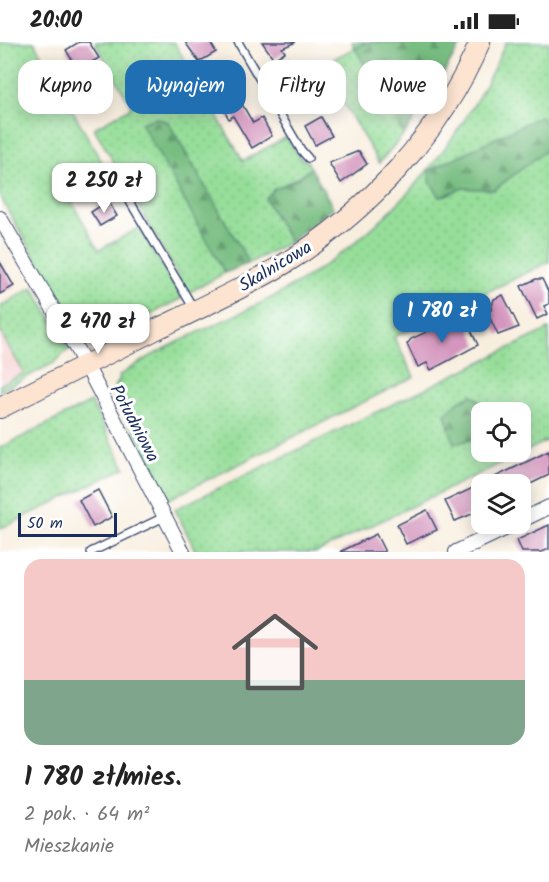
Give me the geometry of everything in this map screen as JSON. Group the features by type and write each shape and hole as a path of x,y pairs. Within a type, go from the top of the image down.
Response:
{"street":[{"name":"Skalnicowa","path":"0,408 284,264 320,239 360,207 424,137 456,89 480,42"},
{"name":"Południowa","path":"0,218 86,365 183,552"},
{"path":"531,516 549,507"},
{"path":"456,552 494,534"}],"lane":[{"path":"238,42 301,150 308,158"},
{"path":"129,200 195,310"},
{"path":"91,552 164,517"}],"shaded area":[{"path":"0,332 24,373 0,385"}],"green space":[{"path":"0,42 34,42 44,60 18,60 18,114 75,114 106,170 67,193 99,250 139,228 182,298 102,340 85,342 0,197"},
{"path":"95,42 174,42 184,60 125,60 125,95 113,74 113,60 105,60"},
{"path":"352,42 367,42 356,48 363,60 358,60 358,114 393,114 404,134 379,163 346,107 346,60 331,60 355,48"},
{"path":"367,42 462,42 447,68 447,60 362,60 355,48"},
{"path":"506,42 549,42 549,129 540,116 440,197 463,188 494,190 549,148 549,262 394,337 414,377 169,499 113,390 120,379 119,376 155,354 273,297 311,275 347,249 411,189 439,155 465,119"},
{"path":"125,111 125,114 216,114 243,161 286,137 303,161 306,159 311,168 266,199 290,242 249,263 168,122 155,118 142,123 225,273 188,293 94,128"},
{"path":"393,114 418,114 404,134"},
{"path":"541,116 549,129 549,148 494,190 463,188 440,197 431,183 428,171"},
{"path":"155,118 168,122 249,263 225,273 141,123"},
{"path":"311,168 333,207 290,242 265,199 274,189 295,180"},
{"path":"33,287 69,349 54,363 0,391 0,385 24,373 0,332 0,307"},
{"path":"549,329 549,440 531,449 531,402 480,402 472,395 471,462 503,462 479,474 471,474 471,478 317,552 196,552 175,509"},
{"path":"472,395 480,402 471,402 471,440 454,444 445,414 459,401"},
{"path":"91,402 125,468 0,529 0,448"}],"building":[{"path":"79,42 89,42 99,58 72,60 66,50"},
{"path":"185,42 210,42 216,52 202,60 198,60"},
{"path":"262,42 296,42 282,48 285,52 274,59"},
{"path":"246,111 253,123 262,118 272,136 252,148 233,116 229,119 226,114 246,114"},
{"path":"321,117 332,136 315,145 305,126"},
{"path":"359,151 367,164 341,183 329,163"},
{"path":"108,201 117,216 100,226 91,212"},
{"path":"0,262 14,286 0,294"},
{"path":"536,279 542,279 549,293 549,304 544,306 548,314 537,319 521,286"},
{"path":"503,295 519,327 498,335 487,312 491,310 494,299"},
{"path":"452,320 463,324 467,322 478,345 431,370 427,363 418,367 407,344 411,339"},
{"path":"549,451 549,475 531,484 531,474 501,474 526,462 531,462 531,460"},
{"path":"471,489 471,514 455,521 445,501"},
{"path":"98,490 112,517 93,527 79,500"},
{"path":"427,510 437,530 406,544 397,525"},
{"path":"549,525 549,549 542,552 522,552 517,540"},
{"path":"376,534 385,552 340,552"}]}
